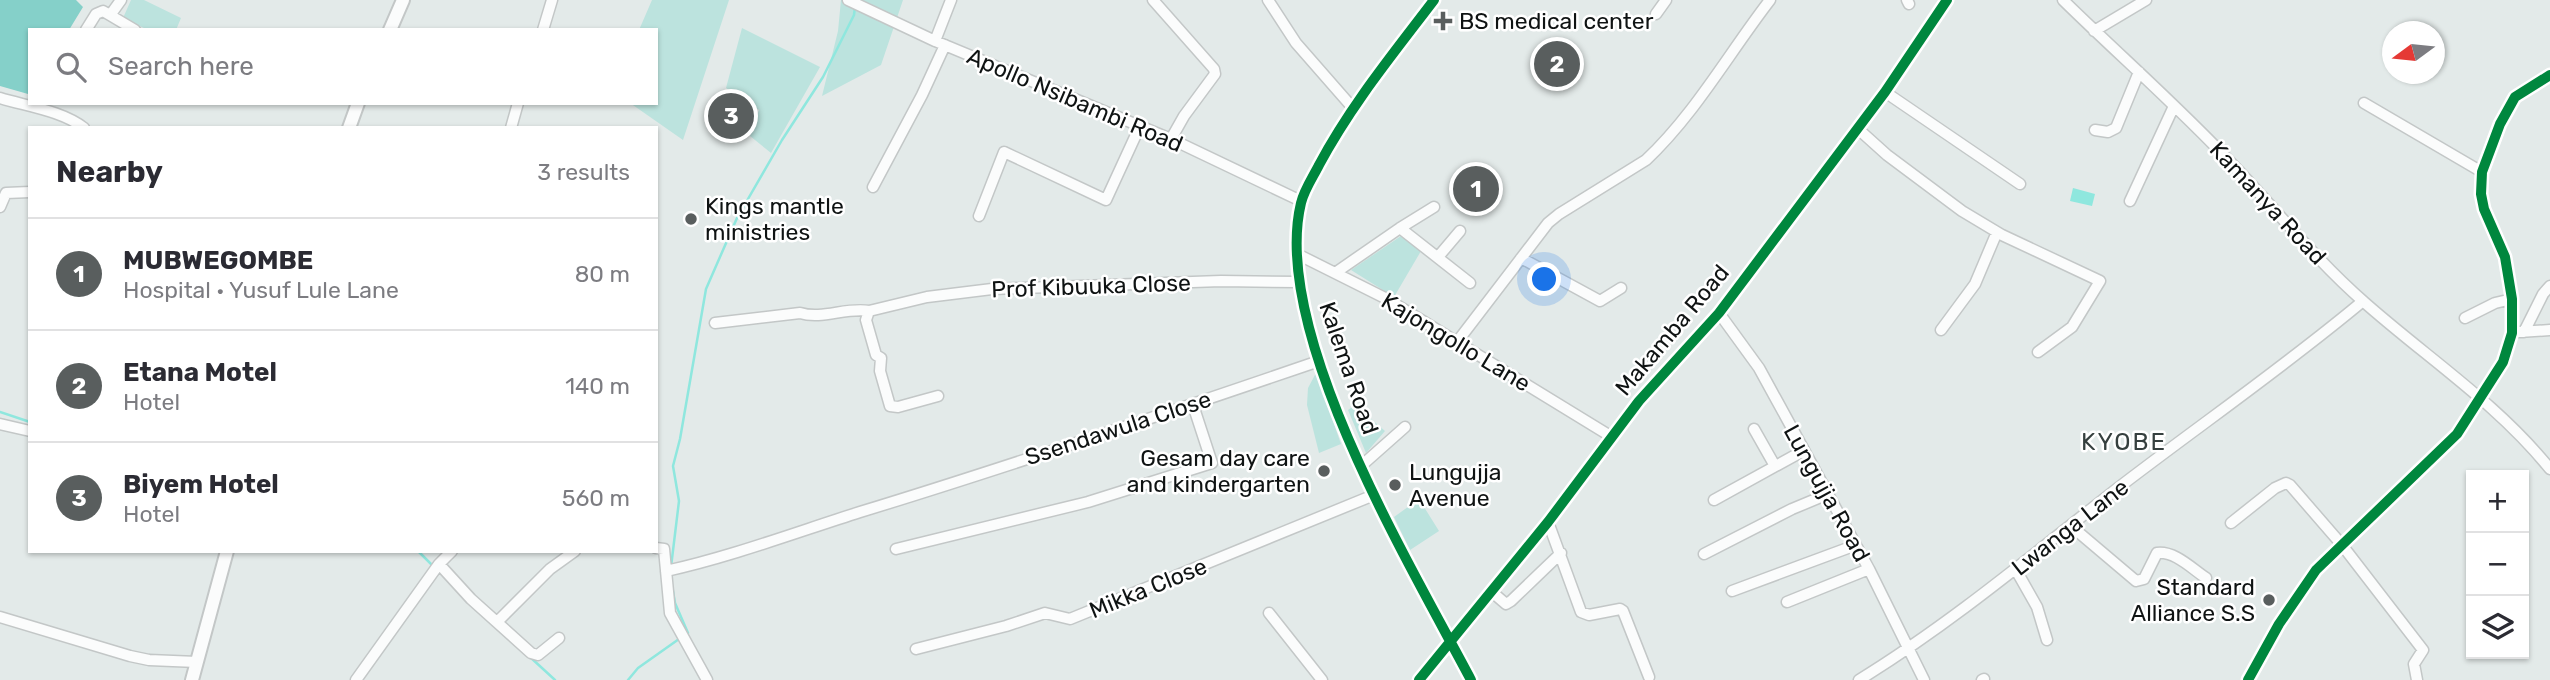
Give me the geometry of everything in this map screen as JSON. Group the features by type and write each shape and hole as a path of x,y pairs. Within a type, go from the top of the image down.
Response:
{"main road":[{"path":"391,28 403,0"},
{"path":"350,126 358,105"},
{"path":"192,680 226,553"}],"street":[{"path":"111,14 121,0"},
{"path":"544,28 552,0"},
{"name":"Apollo Nsibambi Road","path":"849,0 940,43 1171,139 1301,201"},
{"path":"873,187 922,95 951,0"},
{"path":"1153,0 1194,45 1214,69 1215,74 1184,116 1171,139"},
{"path":"1268,0 1296,43 1352,107"},
{"name":"Kalema Road","path":"1434,0 1352,107 1301,201 1297,254 1299,282 1319,361 1361,466 1471,680"},
{"path":"1656,14 1666,0"},
{"path":"1457,342 1548,223 1646,160 1656,150 1711,83 1770,0"},
{"name":"Makamba Road","path":"1419,680 1548,522 1639,401 1719,313 1885,92 1947,0"},
{"name":"Kamanya Road","path":"2063,0 2234,166 2301,240 2363,301 2481,398 2539,454 2550,469"},
{"path":"2094,31 2146,0"},
{"path":"87,28 96,14 103,11 132,28"},
{"path":"2095,130 2108,132 2116,128 2139,72"},
{"path":"2248,680 2279,624 2316,570 2457,434 2503,362 2512,333 2512,299 2505,257 2484,209 2481,194 2482,172 2500,124 2515,97 2550,75"},
{"path":"1885,92 2020,184"},
{"path":"0,98 28,104"},
{"path":"2364,103 2482,172"},
{"path":"512,126 517,105"},
{"path":"35,106 81,126"},
{"path":"2130,201 2174,106"},
{"path":"979,216 1004,152 1106,200 1140,126"},
{"path":"1857,128 1887,155 1962,211 1997,232 2100,281 2072,327 2038,352"},
{"path":"0,207 6,192 28,192"},
{"path":"1335,273 1434,207"},
{"path":"1400,228 1470,283"},
{"path":"1438,257 1460,231"},
{"path":"1941,330 1975,284 1997,232"},
{"name":"Kajongollo Lane","path":"1297,254 1387,299 1612,437"},
{"path":"1521,258 1600,301 1621,288"},
{"name":"Prof Kibuuka Close","path":"715,323 800,313 813,315 869,311 927,297 992,289 1221,281 1299,282"},
{"path":"2524,332 2550,286"},
{"path":"2465,317 2495,303 2512,299"},
{"name":"Lwanga Lane","path":"1859,680 1908,649 2016,570 2363,301"},
{"path":"869,311 866,320 876,355 881,358 880,371 890,406 898,407 937,396"},
{"name":"Lungujja Road","path":"1719,313 1759,368 1869,569 1924,680"},
{"path":"2512,333 2550,330"},
{"name":"Ssendawula Close","path":"672,570 916,495 1319,361"},
{"path":"896,549 1088,502 1212,463 1193,405"},
{"path":"0,424 28,431"},
{"path":"1361,466 1405,427"},
{"path":"1754,429 1775,466"},
{"path":"1714,500 1803,451"},
{"path":"2231,523 2275,488 2286,483 2290,485 2342,545 2423,650 2414,664 2417,680"},
{"path":"1704,554 1792,509 1828,494"},
{"name":"Mikka Close","path":"916,649 1045,613 1070,620 1374,495"},
{"path":"1548,522 1583,614 1620,610 1625,613 1649,677"},
{"path":"2071,526 2136,581 2144,579 2157,553 2162,552 2172,555 2206,578"},
{"path":"1732,591 1856,545"},
{"path":"658,548 664,548 672,570 670,613 707,680"},
{"path":"356,680 439,564 450,553"},
{"path":"497,621 550,569 572,553"},
{"path":"1492,592 1506,604 1561,553"},
{"path":"439,564 531,653 538,655 559,638"},
{"path":"1787,602 1869,569"},
{"path":"2016,570 2037,607 2047,640"},
{"path":"1269,613 1322,680"},
{"path":"0,617 130,656 149,660 197,662"}],"shaded area":[{"path":"0,0 76,0 83,7 70,28 28,28 28,94 0,86"},
{"path":"131,0 144,0 181,18 177,28 144,28 123,18"},
{"path":"652,0 729,0 683,140 633,105 658,105 658,28 640,28"},
{"path":"841,0 903,0 881,65 822,96 838,31"},
{"path":"742,28 820,67 771,153 750,136 759,110 726,88"},
{"path":"2073,188 2095,194 2092,206 2070,201"},
{"path":"1401,236 1421,251 1394,297 1351,270"},
{"path":"1316,373 1341,444 1319,453 1307,405 1308,388"},
{"path":"1355,405 1385,431 1366,453 1348,410"},
{"path":"1419,499 1439,531 1410,550 1394,517"}],"waterway":[{"path":"671,567 679,501 673,466 706,289 737,218 782,140 823,77 854,15 855,7"},
{"path":"0,412 28,421"},
{"path":"420,553 433,566"},
{"path":"673,591 675,603 688,633 684,635"},
{"path":"628,680 638,668 679,639"},
{"path":"530,657 555,680"}],"cycle path":[{"path":"1434,0 1359,101 1331,143 1304,193 1297,256 1306,316 1325,381 1352,447 1415,576 1471,680"},
{"path":"1419,680 1548,522 1639,401 1719,313 1885,92 1947,0"},
{"path":"2248,680 2279,624 2316,570 2457,434 2503,362 2512,333 2512,299 2505,257 2484,209 2481,194 2482,172 2500,124 2515,97 2550,75"}],"place":[{"name":"BS medical center","path":"1443,21"},
{"name":"Etana Motel","path":"1557,64"},
{"name":"Biyem Hotel","path":"731,116"},
{"name":"MUBWEGOMBE","path":"1476,189"},
{"name":"Kings mantle ministries","path":"691,219"},
{"name":"Gesam day care and kindergarten","path":"1324,471"},
{"name":"Lungujja Avenue","path":"1395,485"},
{"name":"Standard Alliance S.S","path":"2269,600"}],"district":[{"name":"KYOBE","path":"2124,442"}]}
